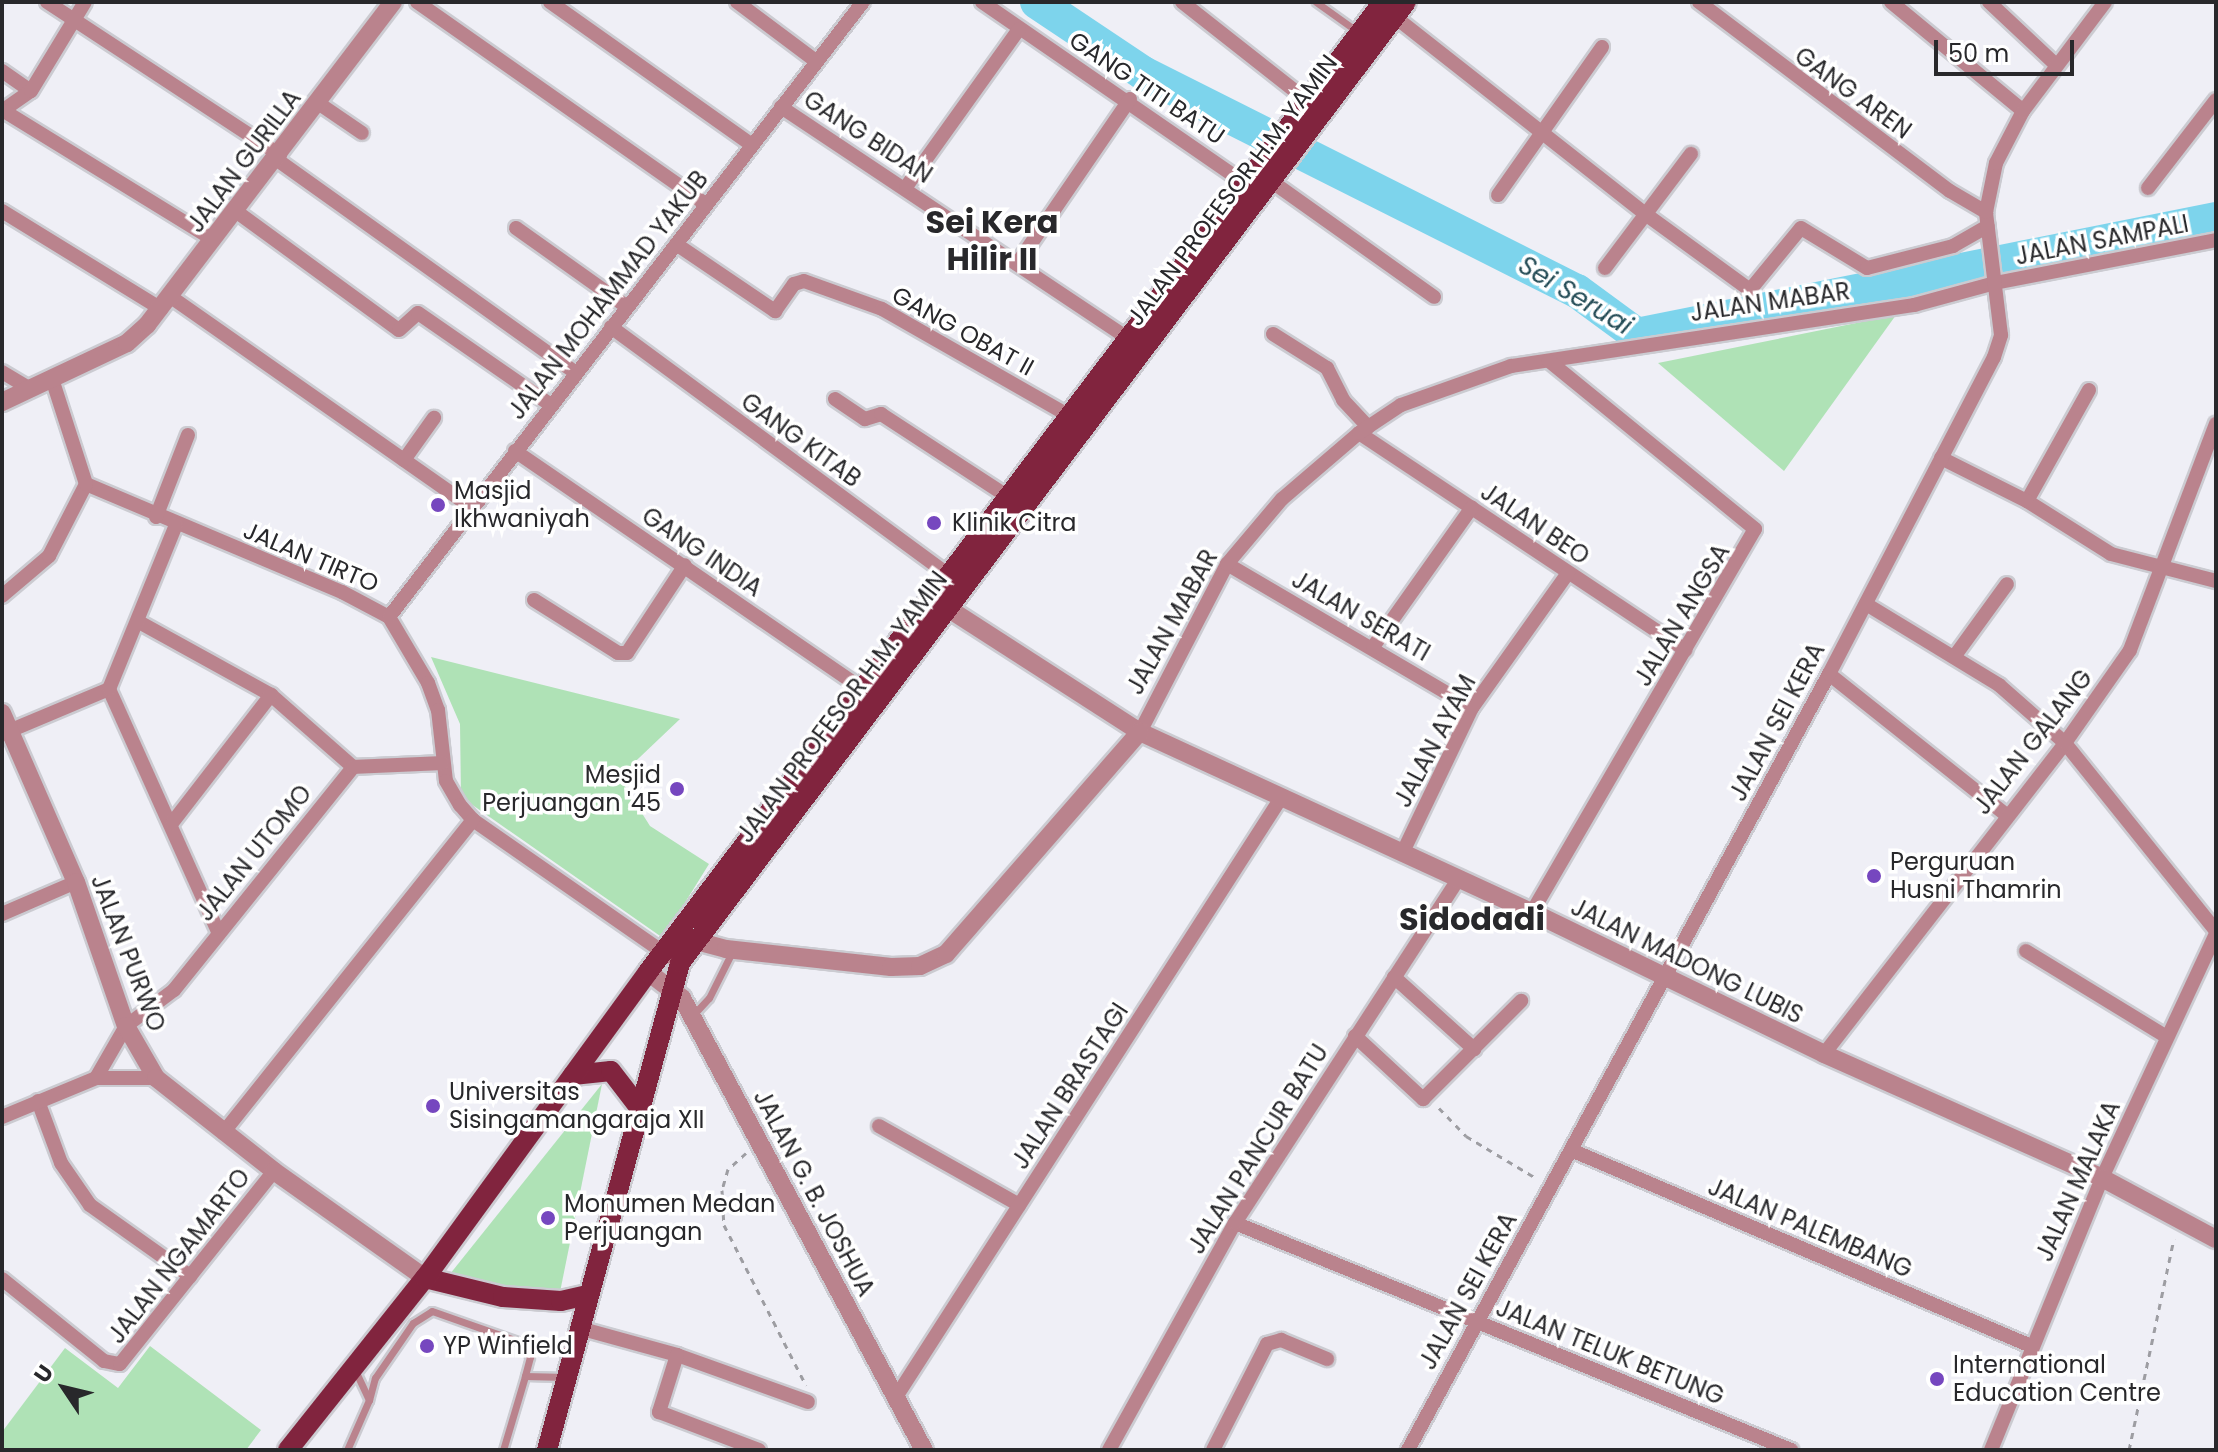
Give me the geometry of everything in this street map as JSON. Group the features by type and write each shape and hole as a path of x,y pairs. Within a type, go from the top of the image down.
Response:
{"main road":[{"name":"JALAN PROFESOR H.M. YAMIN","path":"1301,126 1309,102 1359,33 1395,7"},
{"name":"JALAN PROFESOR H.M. YAMIN","path":"685,938 941,605 1301,126 1395,7"},
{"name":"JALAN PROFESOR H.M. YAMIN","path":"958,582 1010,498 1247,185 1273,167"},
{"name":"JALAN PROFESOR H.M. YAMIN","path":"547,1450 672,987 672,958 864,690 941,605"},
{"path":"288,1450 425,1278 648,972 672,958"},
{"path":"573,1075 611,1071 638,1106"},
{"path":"425,1278 503,1297 561,1301 587,1295"}],"street":[{"path":"47,2 278,157 576,373"},
{"path":"85,2 31,91 3,111 214,240"},
{"name":"JALAN GURILLA","path":"2,402 127,343 166,303 237,212 393,2"},
{"path":"417,2 706,204"},
{"path":"550,2 752,145"},
{"path":"737,2 816,61"},
{"name":"JALAN MOHAMMAD YAKUB","path":"389,617 863,2"},
{"name":"GANG TITI BATU","path":"982,2 1130,99 1247,185"},
{"path":"1182,2 1309,102"},
{"name":"GANG AREN","path":"1699,2 1988,223"},
{"path":"1891,2 2023,111"},
{"path":"1989,2 2056,65"},
{"name":"JALAN SEI KERA","path":"1408,1450 1475,1320 1571,1150 1829,674 2001,335 1988,223 1996,163 2023,111 2105,2"},
{"path":"1395,7 1542,132 1644,213 1752,290 1801,228 1867,268 1953,246 1988,223"},
{"path":"906,187 1019,29"},
{"path":"1498,195 1602,47"},
{"path":"2,71 31,91"},
{"path":"1017,264 1130,99"},
{"path":"2148,188 2216,100"},
{"path":"318,103 362,133"},
{"name":"GANG BIDAN","path":"781,107 906,187 1130,340"},
{"path":"1605,268 1691,154"},
{"path":"1273,167 1434,297"},
{"path":"2,211 166,303 472,508"},
{"path":"237,212 399,330 418,313 551,405"},
{"path":"516,228 627,307"},
{"name":"JALAN SAMPALI","path":"1995,280 2216,240"},
{"name":"GANG OBAT II","path":"676,244 775,311 794,284 804,281 882,309 1071,417"},
{"name":"JALAN MABAR","path":"685,938 733,950 891,967 920,966 946,954 1140,732 1227,564 1282,499 1363,430 1401,405 1471,377 1549,361 1914,305 1995,280"},
{"name":"GANG KITAB","path":"611,327 958,582"},
{"name":"JALAN BEO","path":"1273,334 1327,368 1363,430 1568,573 1686,650"},
{"name":"JALAN ANGSA","path":"1532,912 1755,529 1549,361"},
{"path":"2,372 30,389"},
{"path":"2,596 49,556 86,484 52,379"},
{"path":"2027,501 2089,390"},
{"path":"835,399 865,419 881,414 1010,498"},
{"path":"404,460 434,418"},
{"name":"JALAN GALANG","path":"1824,1054 2005,814 2065,743 2130,650 2216,424"},
{"path":"156,517 188,435"},
{"name":"GANG INDIA","path":"515,451 864,690"},
{"path":"1941,458 2027,501 2085,542 2163,568 2216,581"},
{"name":"JALAN TIRTO","path":"86,484 156,517 342,592 389,617 415,657 438,710 442,763 451,793 473,820 672,958"},
{"path":"1373,647 1472,507"},
{"path":"6,733 109,689 139,622 176,525"},
{"name":"JALAN SERATI","path":"1227,564 1373,647 1472,708"},
{"path":"534,600 618,653 627,653 685,565"},
{"name":"JALAN AYAM","path":"1402,854 1472,708 1568,573"},
{"path":"1954,657 2007,584"},
{"path":"1866,604 1999,685 2065,743 2216,932"},
{"name":"JALAN MADONG LUBIS","path":"941,605 1140,732 1532,912 1824,1054 2102,1178 2216,1239"},
{"path":"139,622 271,695 353,767 442,763"},
{"path":"1829,674 2005,814"},
{"path":"109,689 172,823 218,931"},
{"path":"172,823 271,695"},
{"name":"JALAN PURWO","path":"2,713 6,733 76,882 126,1026 156,1078 274,1171 425,1278"},
{"name":"JALAN UTOMO","path":"126,1026 174,990 218,931 353,767"},
{"name":"JALAN BRASTAGI","path":"896,1397 1281,798"},
{"path":"223,1133 473,820"},
{"name":"JALAN PANCUR BATU","path":"1109,1450 1235,1223 1458,880"},
{"path":"2,914 76,882"},
{"name":"JALAN MALAKA","path":"1991,1450 2102,1178 2216,932"},
{"path":"2026,951 2167,1037"},
{"name":"JALAN G. B. JOSHUA","path":"648,972 672,987 692,1016 924,1450"},
{"path":"1394,977 1474,1049"},
{"path":"1355,1036 1419,1097 1429,1096 1521,1001"},
{"path":"96,1078 126,1026"},
{"path":"2,1117 96,1078 156,1078"},
{"path":"38,1101 61,1163 90,1205 190,1276"},
{"path":"879,1126 1019,1205"},
{"name":"JALAN PALEMBANG","path":"1571,1150 2031,1346"},
{"name":"JALAN NGAMARTO","path":"2,1279 104,1361 117,1364 274,1171"},
{"name":"JALAN TELUK BETUNG","path":"1235,1223 1791,1450"},
{"path":"579,1328 677,1355 808,1402"},
{"path":"1213,1450 1267,1344 1281,1340 1327,1359"},
{"path":"677,1355 659,1412 759,1450"}],"lane":[{"path":"1316,2 1359,33"},
{"path":"692,1016 709,998 733,950"},
{"path":"347,1450 375,1378 413,1323 432,1311 520,1342 530,1357 503,1450"},
{"path":"355,1366 369,1400"},
{"path":"525,1376 566,1377"}],"path":[{"path":"1429,1096 1466,1136 1550,1187"},
{"path":"759,1141 728,1169 722,1190 724,1225 812,1397 808,1402"},
{"path":"2129,1450 2178,1220"}],"green space":[{"path":"1896,315 1784,471 1658,363"},
{"path":"431,657 680,719 619,777 650,826 709,864 663,938 461,797 460,724"},
{"path":"602,1084 558,1302 450,1274"},
{"path":"150,1346 261,1430 246,1450 2,1450 2,1432 65,1348 118,1388"}],"waterway":[{"name":"Sei Seruai","path":"1037,2 1143,73 1577,291 1637,335 2216,219"}],"place":[{"name":"Masjid Ikhwaniyah","path":"438,505"},
{"name":"Klinik Citra","path":"934,523"},
{"name":"Mesjid Perjuangan '45","path":"677,789"},
{"name":"Perguruan Husni Thamrin","path":"1874,876"},
{"name":"Universitas Sisingamangaraja XII","path":"433,1106"},
{"name":"Monumen Medan Perjuangan","path":"548,1218"},
{"name":"YP Winfield","path":"427,1346"},
{"name":"International Education Centre","path":"1937,1379"}],"district":[{"name":"Sei Kera Hilir II","path":"992,242"},
{"name":"Sidodadi","path":"1472,919"}]}
